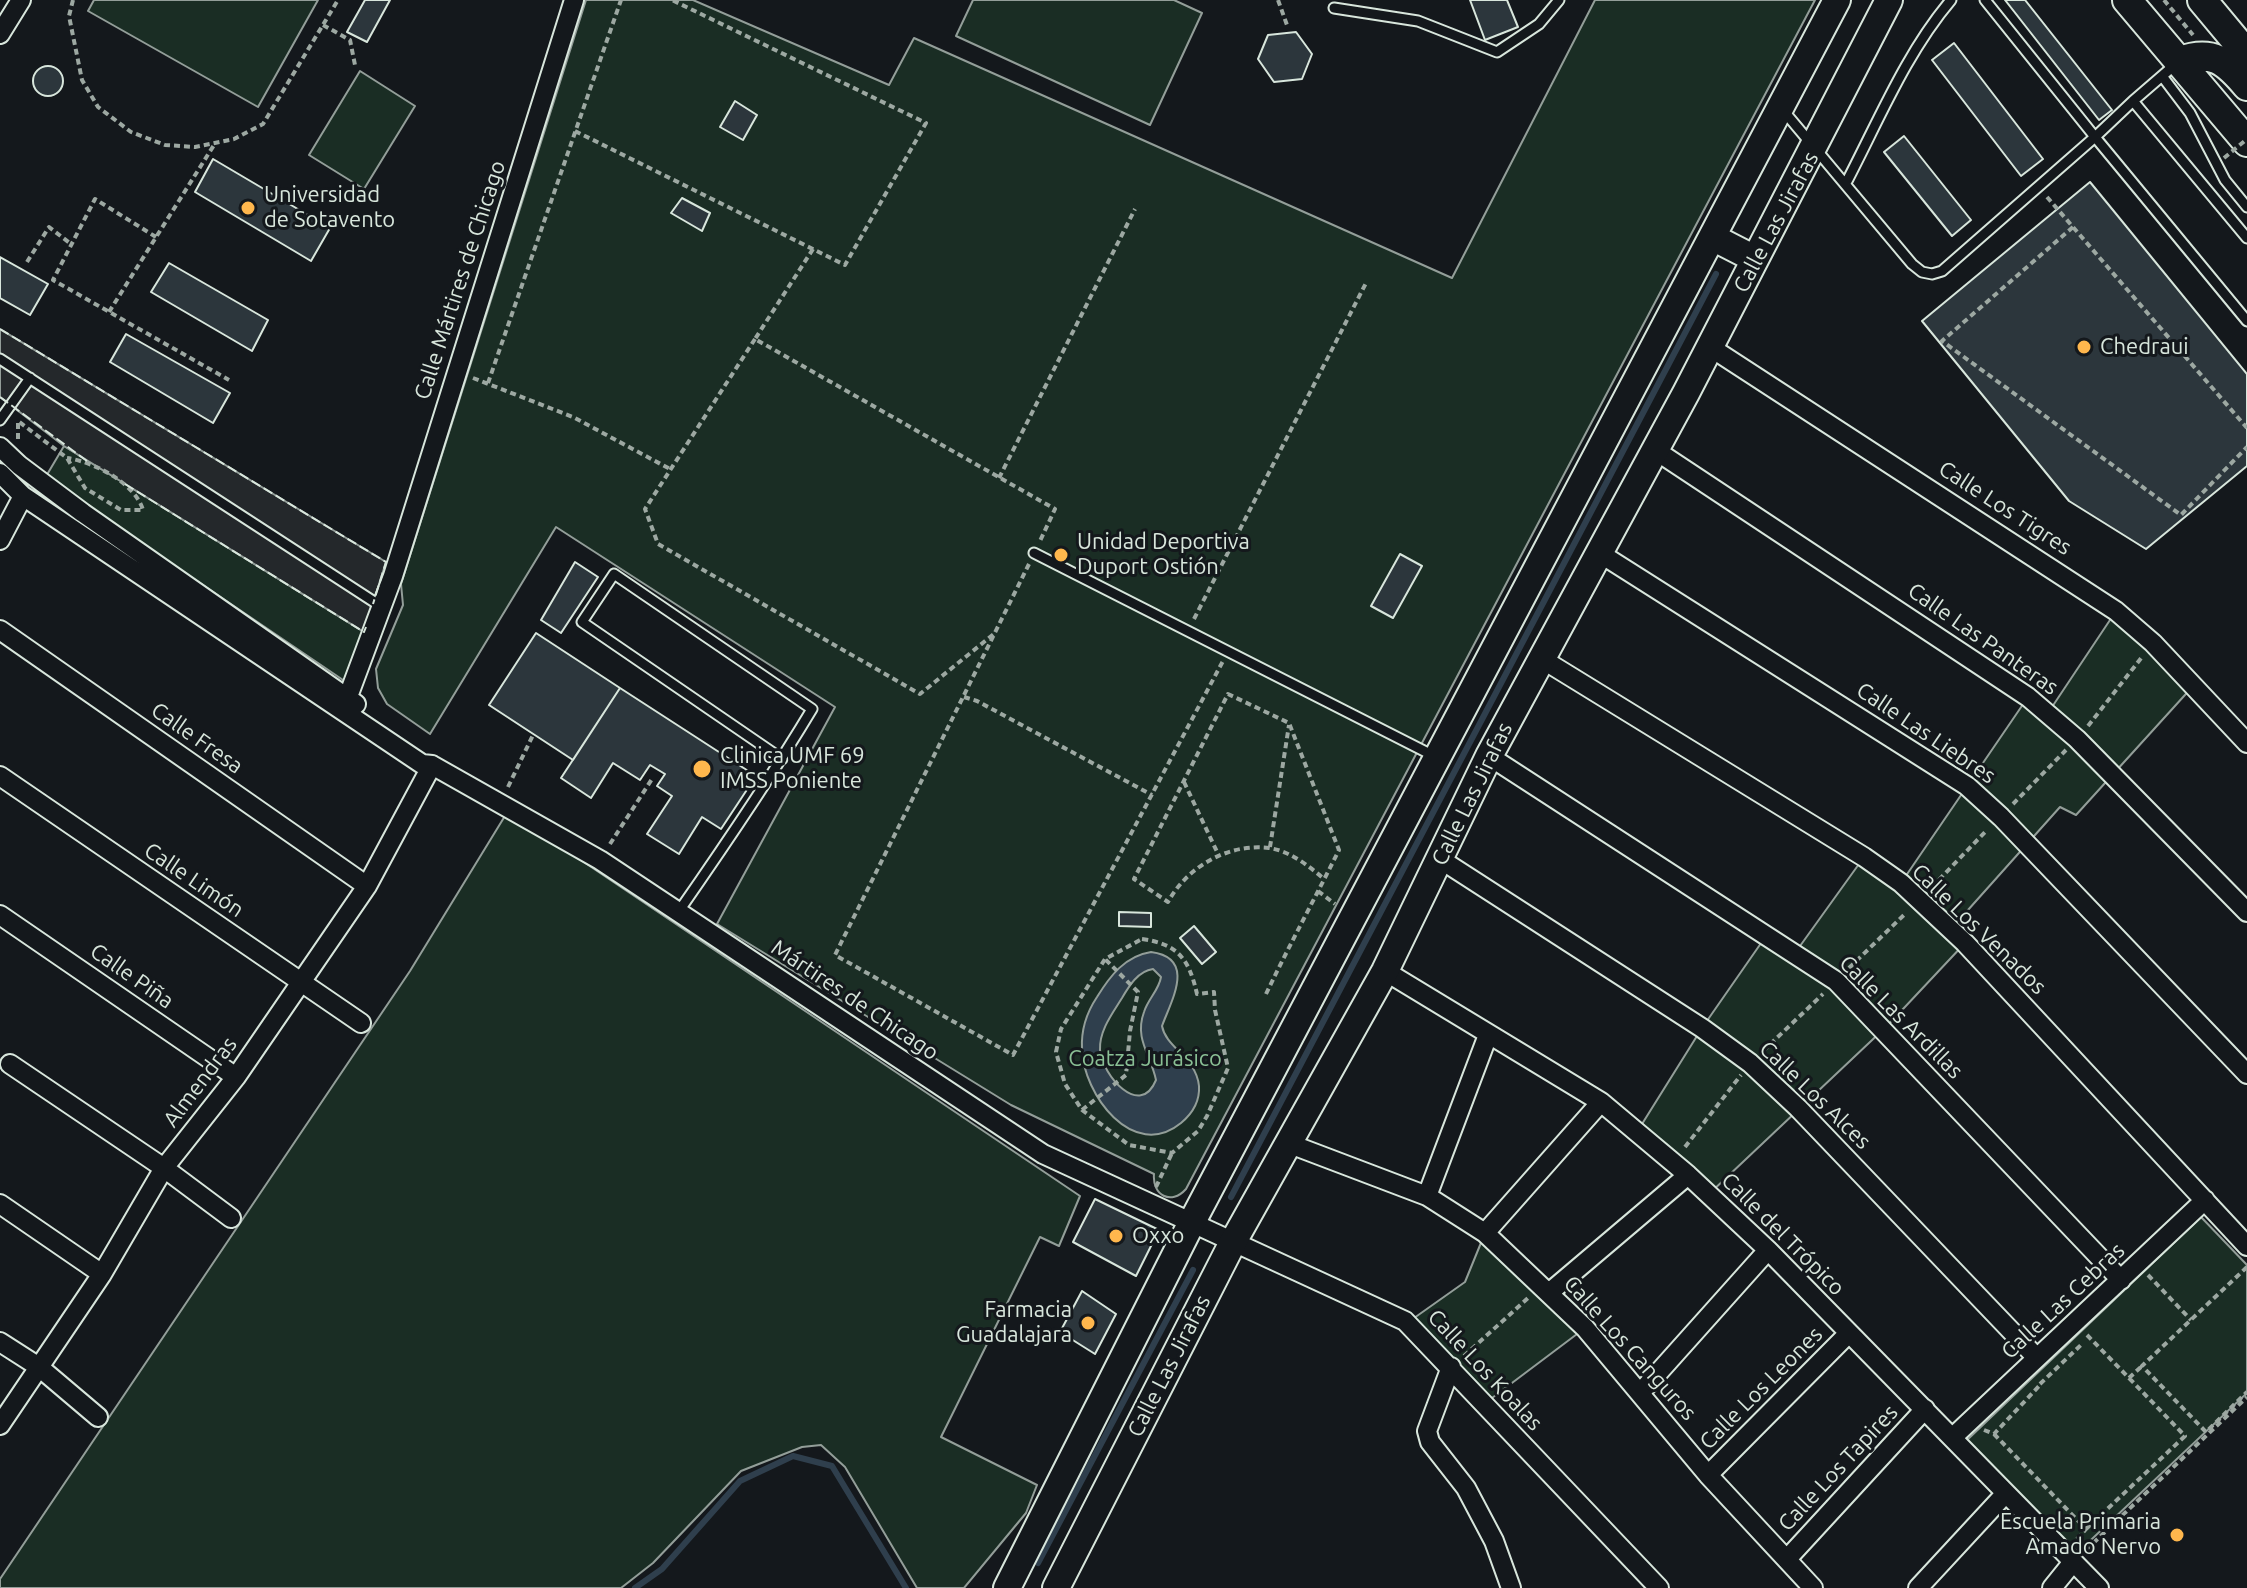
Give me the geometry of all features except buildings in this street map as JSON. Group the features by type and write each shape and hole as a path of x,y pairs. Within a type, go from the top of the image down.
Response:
{"main road":[{"name":"Calle Las Jirafas","path":"1007,1588 1192,1222 1837,0"},
{"name":"Calle Las Jirafas","path":"1056,1588 1233,1242 1385,971 1489,756 1601,554 1816,146 1889,0"},
{"path":"2127,0 2171,68 2247,140"},
{"path":"2202,0 2247,54"},
{"path":"2171,68 2197,54 2207,55 2227,67 2247,86"},
{"path":"1714,238 1755,259"}],"street":[{"path":"0,34 21,0"},
{"name":"Calle Mártires de Chicago","path":"382,607 574,0"},
{"name":"Calle Los Tigres","path":"1710,347 2116,611 2153,643 2247,743"},
{"path":"0,447 19,465 422,764 432,765 500,804"},
{"name":"Calle Las Panteras","path":"1655,450 2028,697 2077,739 2247,912"},
{"path":"0,473 23,496 345,704"},
{"path":"0,540 23,496"},
{"name":"Calle Las Liebres","path":"1601,554 1967,786 2001,817 2247,1074"},
{"path":"345,704 382,607"},
{"name":"Calle Fresa","path":"0,630 367,886"},
{"name":"Calle Los Venados","path":"1542,659 1901,883 1965,943 2247,1246"},
{"name":"Calle Las Ardillas","path":"1489,756 1836,981 2121,1280"},
{"name":"Almendras","path":"0,1425 102,1274 164,1168 236,1077 367,886 432,765"},
{"name":"Calle Limón","path":"0,776 361,1023"},
{"name":"Mártires de Chicago","path":"500,804 600,860 1043,1154 1192,1222"},
{"name":"Calle Los Alces","path":"1440,859 1702,1028 1750,1063 1798,1108 2037,1358"},
{"name":"Calle Piña","path":"0,915 236,1077"},
{"name":"Calle del Trópico","path":"1385,971 1601,1102 1688,1175 1768,1250 2099,1588"},
{"path":"1427,1196 1488,1035"},
{"path":"10,1064 164,1168 231,1218"},
{"path":"1485,1233 1601,1102"},
{"name":"Calle Los Canguros","path":"1290,1144 1427,1196 1485,1233 1585,1328 1708,1475 1813,1588"},
{"path":"1546,1289 1688,1175"},
{"name":"Calle Las Cebras","path":"1953,1437 2205,1200"},
{"path":"0,1204 102,1274"},
{"name":"Calle Los Koalas","path":"1192,1222 1405,1321 1659,1588"},
{"path":"1641,1392 1768,1250"},
{"name":"Calle Los Leones","path":"1708,1475 1848,1334"},
{"path":"0,1342 39,1367 98,1417"},
{"path":"1451,1367 1427,1431 1430,1442 1466,1488 1494,1541 1511,1588"},
{"name":"Calle Los Tapires","path":"1787,1559 1925,1409"},
{"path":"1918,1588 2006,1493"},
{"path":"2052,1588 2069,1557"}],"lane":[{"path":"1334,8 1418,21 1497,52 1539,24 1559,0"},
{"path":"1846,183 1909,64 1938,15 1951,0"},
{"path":"1985,0 2247,321"},
{"path":"1782,109 1922,272 1932,274 1942,271 2171,68 2190,113 2225,180 2247,207"},
{"path":"2133,101 2247,238"},
{"path":"0,359 382,607"},
{"path":"0,420 30,378"},
{"path":"1034,553 1437,757"},
{"path":"679,911 782,759 812,709 614,574 582,622 782,759"}],"path":[{"path":"73,0 69,16 82,80 98,107 131,132 165,145 195,147 234,139 263,124 338,0"},
{"path":"488,383 621,0"},
{"path":"575,131 845,265 926,123 672,0"},
{"path":"1278,0 1287,25"},
{"path":"323,25 350,40 355,65"},
{"path":"2224,158 2247,140"},
{"path":"109,312 216,143"},
{"path":"2039,187 2247,428"},
{"path":"156,237 95,199 53,280 229,380"},
{"path":"999,478 1135,209"},
{"path":"27,262 49,227 71,244"},
{"path":"2073,227 1942,341 2181,515 2247,447"},
{"path":"813,249 645,509 658,544 920,694 996,631"},
{"path":"1187,631 1367,281"},
{"path":"755,339 1055,509 835,955 1013,1055 1228,652"},
{"path":"455,372 573,417 670,469"},
{"path":"19,465 18,421 67,458 85,488 121,510 143,510 140,498 117,479 88,461 67,458"},
{"path":"1266,994 1339,850 1289,723 1228,694 1134,879 1168,902 1192,871 1219,856 1252,848 1270,848 1300,860 1324,879"},
{"path":"964,697 977,701 1152,795"},
{"path":"1270,848 1289,723"},
{"path":"500,804 533,735"},
{"path":"600,860 652,779"},
{"path":"1184,782 1219,856"},
{"path":"1149,1202 1172,1153 1192,1137 1207,1116 1228,1068 1214,992 1197,994 1188,965 1178,952 1162,942 1142,939 1105,959 1061,1029 1057,1042 1062,1077 1082,1110 1129,1145 1172,1153"},
{"path":"1082,1110 1126,1075 1130,1031 1139,996 1136,987 1105,959"},
{"path":"2138,1265 2191,1320"},
{"path":"2129,1378 2245,1269 2247,1276"},
{"path":"1451,1367 1546,1289"},
{"path":"2069,1557 2086,1529 2185,1436 2075,1322"},
{"path":"2142,1366 2206,1432 2247,1395"},
{"path":"2069,1557 2247,1395"},
{"path":"1994,1434 2086,1529"}],"green space":[{"path":"94,0 318,0 258,107 88,11"},
{"name":"Unidad Deportiva Duport Ostión","path":"586,0 693,0 889,85 914,38 1452,278 1595,0 1815,0 1186,1189 1174,1197 1159,1192 1154,1174 1011,1105 717,924 835,707 556,527 430,734 387,704 378,688 376,669 403,605 401,584"},
{"path":"973,0 1174,0 1202,13 1150,125 956,36"},
{"path":"360,71 415,106 364,189 309,155"},
{"path":"64,446 364,632 346,682 45,478"},
{"path":"2116,611 2194,685 2076,815 2060,807 1951,929 1965,943 1888,1025 1709,1194 1637,1132 1702,1028 1766,936 1795,953 1864,857 1901,883 2028,697 2048,713"},
{"path":"508,811 1080,1196 1059,1246 1040,1237 941,1437 1037,1485 1026,1513 964,1588 917,1588 845,1467 821,1445 802,1447 741,1471 653,1563 621,1588 0,1588 0,1579 410,971"},
{"path":"2201,1217 2247,1265 2247,1393 2076,1554 1966,1441"},
{"path":"1485,1233 1585,1328 1484,1404 1407,1323 1465,1282"}],"shaded area":[{"path":"0,329 386,562 364,632 64,446 0,397"}],"water":[{"path":"1151,952 1165,956 1177,971 1175,993 1162,1026 1169,1041 1193,1067 1199,1086 1192,1111 1181,1123 1163,1133 1145,1134 1129,1129 1114,1118 1091,1085 1082,1049 1085,1022 1097,997 1119,968","holes":["1153,969 1161,977 1141,1022 1144,1047 1156,1080 1149,1091 1141,1095 1132,1094 1114,1081 1107,1071 1100,1050 1102,1036 1110,1016 1134,980"]}],"waterway":[{"path":"1231,1197 1716,274"},
{"path":"1038,1563 1193,1270"},
{"path":"635,1588 662,1569 740,1481 793,1456 832,1466 906,1588"}],"fence":[{"path":"0,329 386,562 373,604"},
{"path":"0,397 87,461"},
{"path":"125,484 364,632 366,627"}],"place":[{"name":"Universidad de Sotavento","path":"248,208"},
{"name":"Chedraui","path":"2084,347"},
{"name":"Unidad Deportiva Duport Ostión","path":"1061,555"},
{"name":"Clinica UMF 69 IMSS Poniente","path":"702,769"},
{"name":"Oxxo","path":"1116,1236"},
{"name":"Farmacia Guadalajara","path":"1088,1323"},
{"name":"Escuela Primaria Amado Nervo","path":"2177,1535"}],"park label":[{"name":"Coatza Jurásico","path":"1145,1059"}]}
